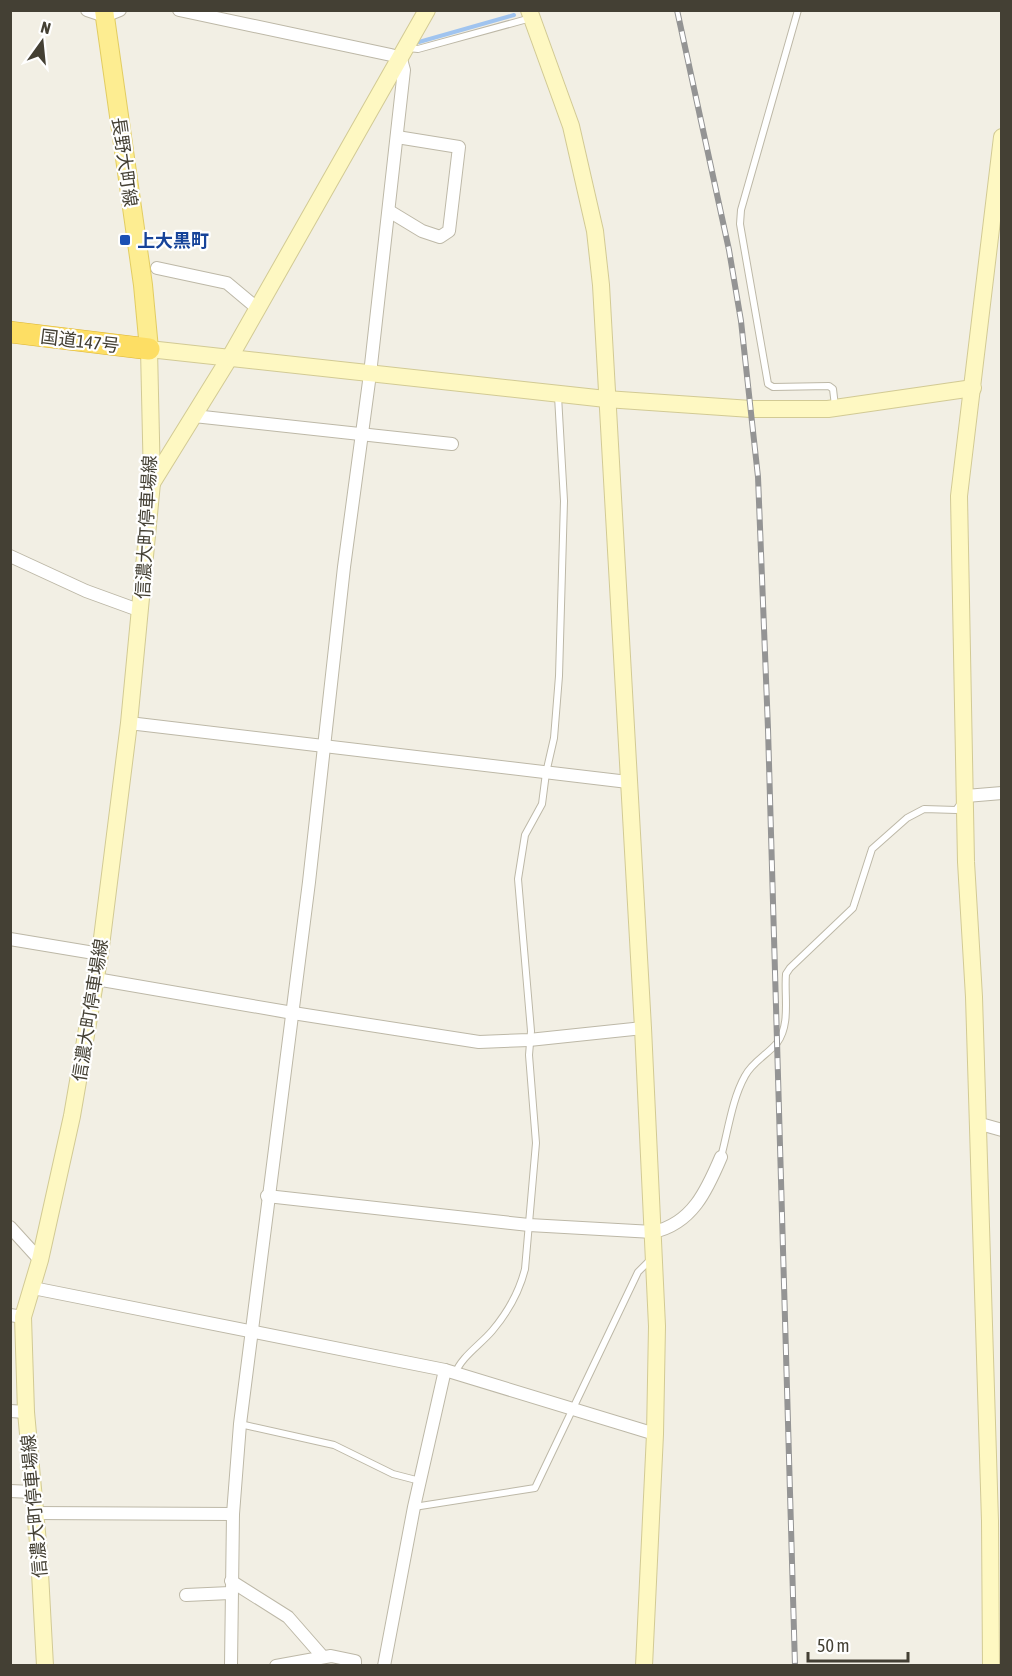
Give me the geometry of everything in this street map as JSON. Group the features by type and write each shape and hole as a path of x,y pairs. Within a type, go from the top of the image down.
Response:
{"highway":[{"name":"国道147号","path":"10,332 149,350"}],"main road":[{"name":"長野大町線","path":"104,12 143,285 149,350"}],"street":[{"path":"179,10 404,53"},
{"path":"152,483 258,309 427,10"},
{"path":"530,14 572,126 587,187 601,285 643,1028 657,1326 656,1434 644,1665"},
{"path":"231,1665 233,1514 240,1424 267,1196 293,1013 326,746 344,567 389,212 404,53"},
{"path":"389,212 422,231 440,237 449,231 459,147 397,137"},
{"path":"991,1665 990,1521 966,796 959,496 1002,138"},
{"path":"157,268 227,283 258,309"},
{"path":"149,350 606,399 751,410 836,408 973,388"},
{"name":"信濃大町停車場線","path":"45,1665 39,1554 32,1492 18,1412 17,1316 33,1288 40,1260 72,1116 100,954 129,723 152,483 149,350"},
{"path":"194,416 452,444"},
{"path":"10,556 86,591 141,611"},
{"path":"129,723 628,782"},
{"path":"966,796 1002,793"},
{"path":"10,939 100,954"},
{"path":"96,979 479,1042 529,1040 643,1028"},
{"path":"977,1123 1002,1130"},
{"path":"267,1196 529,1225 653,1232 670,1229 684,1220 709,1185 721,1157"},
{"path":"10,1227 40,1260"},
{"path":"33,1288 450,1373 656,1434"},
{"path":"384,1665 420,1481 450,1373"},
{"path":"10,1491 32,1492"},
{"path":"33,1513 233,1514"},
{"path":"186,1595 231,1587 288,1617 323,1657"},
{"path":"276,1665 331,1656 355,1661 355,1665"}],"lane":[{"path":"798,10 741,210 740,224 768,384 773,387 829,386 833,389 836,408"},
{"path":"404,53 530,14"},
{"path":"450,1373 492,1331 520,1289 525,1269 536,1143 529,1040 531,1031 518,879 525,835 542,804 554,738 560,676 564,501 557,393"},
{"path":"721,1157 744,1077 752,1065 777,1043 785,1024 786,974 790,968 853,908 872,849 907,818 924,809 956,810 966,796"},
{"path":"414,1508 535,1488 638,1272 654,1257"},
{"path":"240,1424 334,1445 393,1474 420,1481"}],"waterway":[{"path":"419,42 514,15"}],"railway":[{"path":"677,10 729,250 741,321 758,477 768,729 795,1666"}],"place":[{"name":"上大黒町","path":"125,240"}]}
